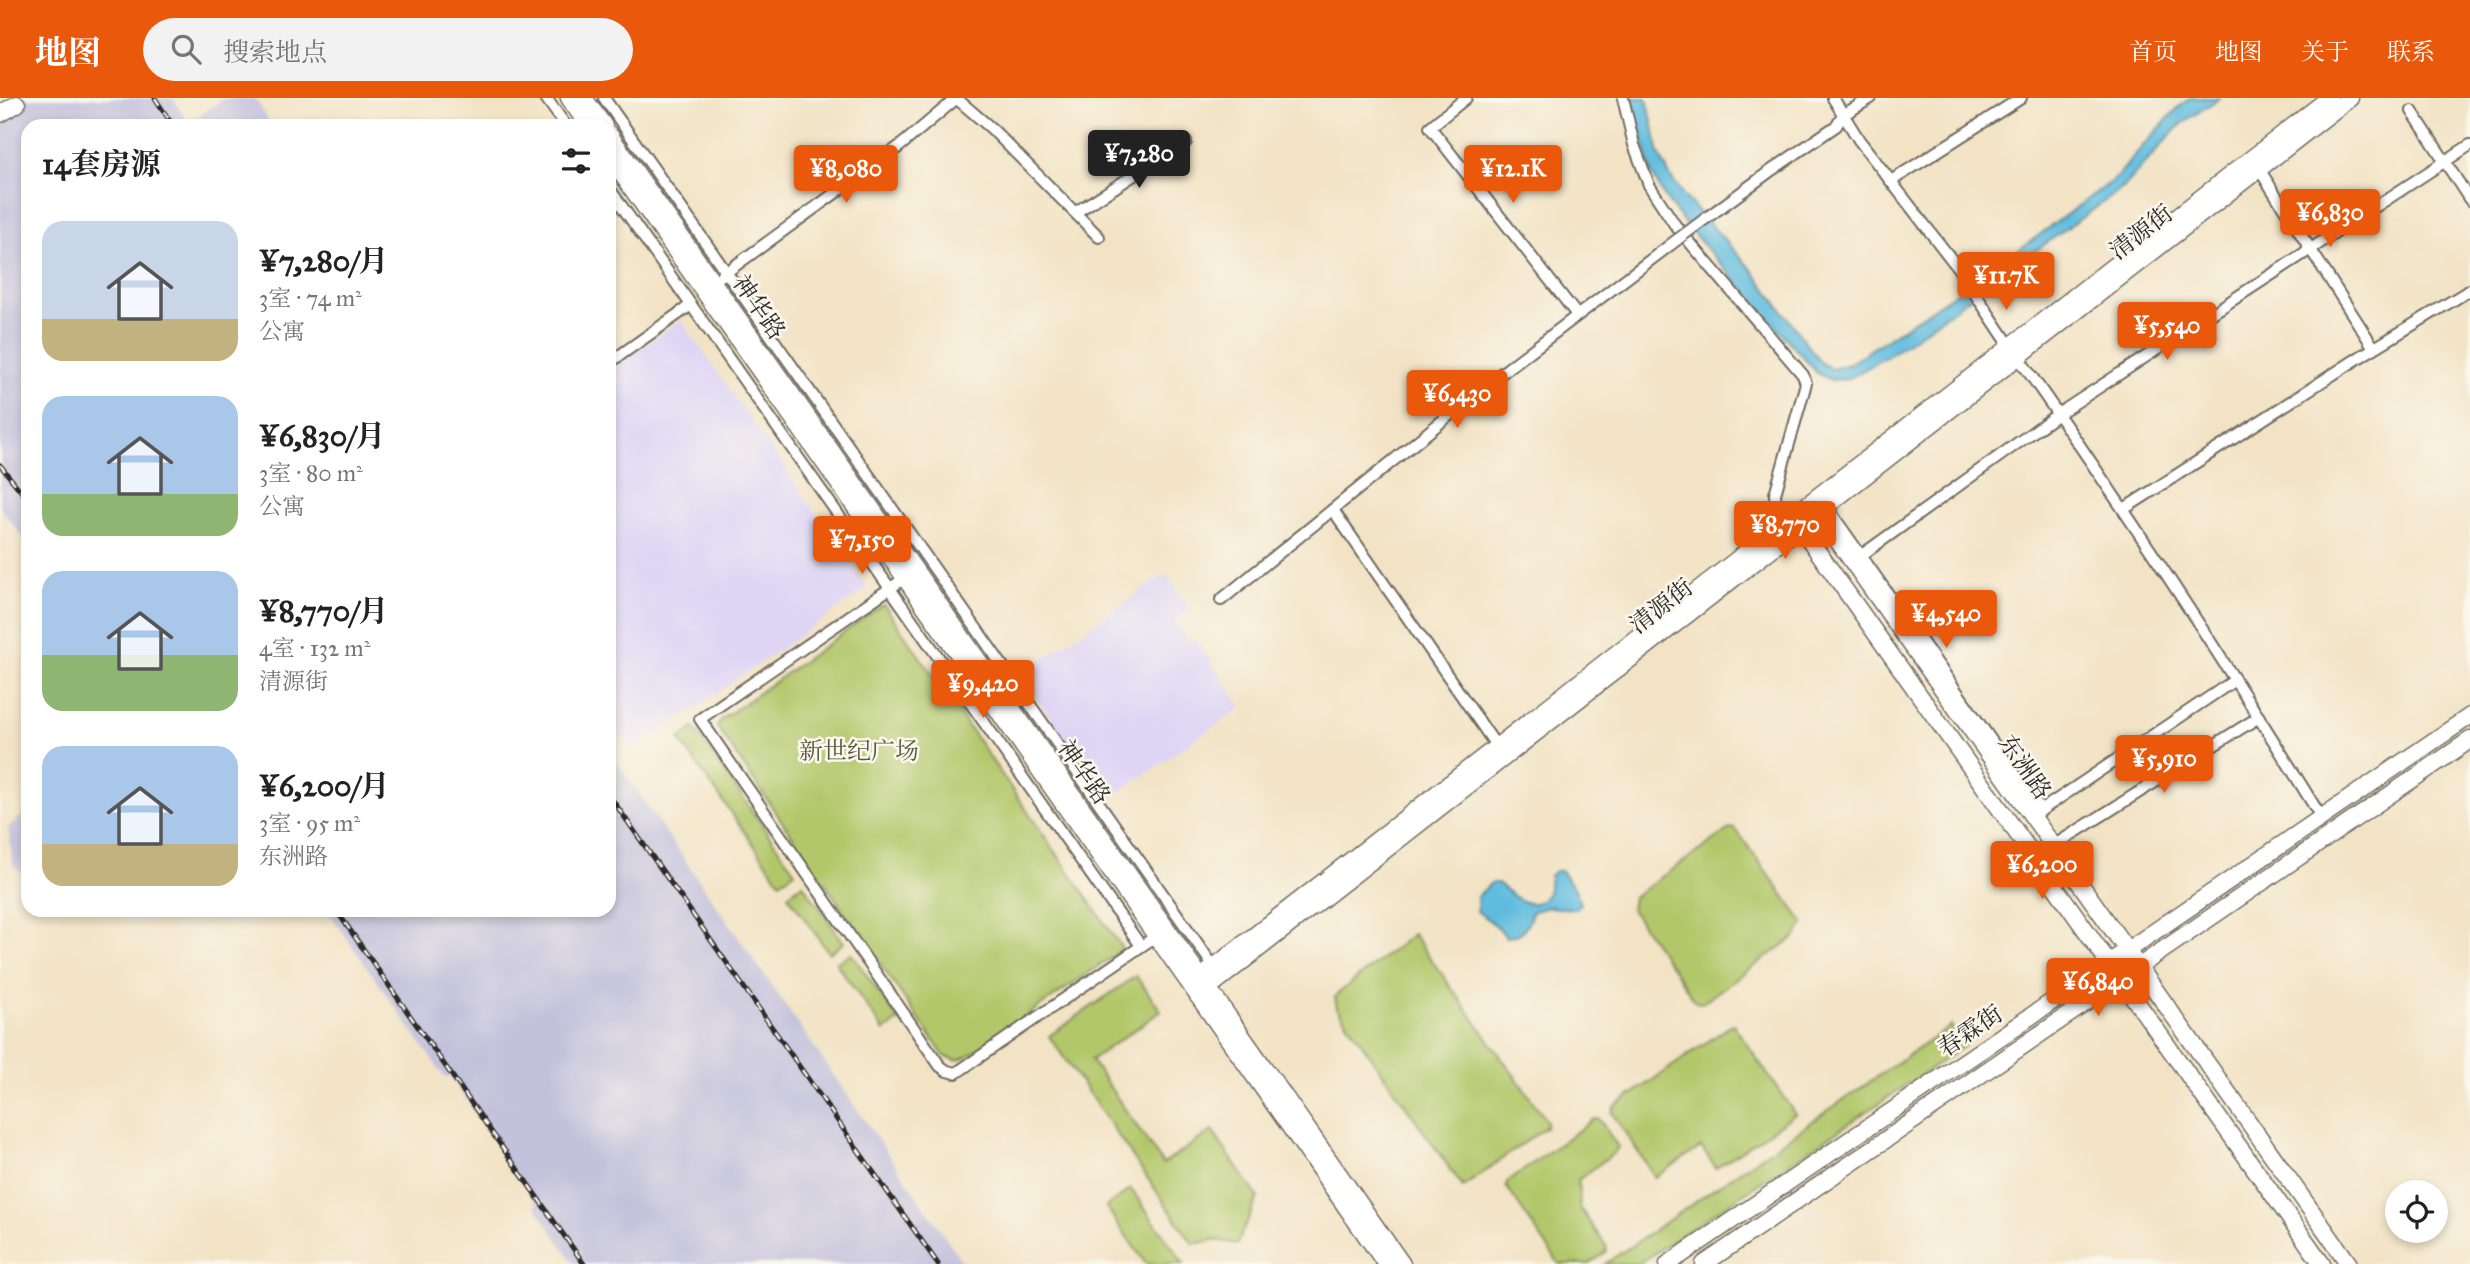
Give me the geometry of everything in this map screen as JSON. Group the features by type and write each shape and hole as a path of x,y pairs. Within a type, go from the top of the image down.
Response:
{"main road":[{"path":"569,98 583,119"},
{"path":"584,98 599,119"},
{"name":"清源街","path":"1199,987 1214,967 1792,522 1818,507 2329,98"},
{"name":"清源街","path":"2014,352 2350,98"},
{"path":"0,114 17,104"},
{"name":"神华路","path":"616,143 720,277 1386,1264"},
{"name":"神华路","path":"616,166 1156,936 1199,987 1402,1264"},
{"name":"东洲路","path":"1818,507 2037,814 2053,846 2349,1264"},
{"name":"清源街","path":"1199,987 1792,522"},
{"name":"东洲路","path":"1792,522 2322,1264"},
{"name":"春霖街","path":"1668,1264 2470,716"},
{"name":"春霖街","path":"1704,1264 2470,740"}],"street":[{"path":"546,98 561,119"},
{"path":"604,98 720,277 1214,967"},
{"path":"720,277 900,146 957,98 992,129 1099,237"},
{"path":"1466,98 1430,127 1577,315"},
{"path":"1623,98 1634,145 1649,185 1675,225 1803,375 1806,383 1774,494 1776,512 1792,522"},
{"path":"1833,98 1976,295 2124,509 2321,817"},
{"path":"1220,600 1577,315 1769,172 1836,126 1843,115 1871,98"},
{"path":"1891,181 2020,98"},
{"path":"2413,111 2470,200"},
{"path":"1076,212 1186,142"},
{"path":"1856,559 2058,414 2470,145"},
{"path":"2259,169 2374,348"},
{"path":"616,198 1141,946"},
{"path":"2124,509 2374,348 2470,290"},
{"path":"616,358 691,305"},
{"path":"1333,510 1497,747"},
{"path":"905,578 700,719 940,1066 956,1073 1156,936"},
{"path":"2037,814 2235,680"},
{"path":"2053,846 2259,717"}],"shaded area":[{"path":"15,98 173,98 186,119 21,119 21,535 0,507 0,127 21,108"},
{"path":"225,98 255,98 268,119 194,119"},
{"path":"681,320 868,588 635,750 616,732 616,365"},
{"path":"1166,574 1190,609 1175,621 1189,642 1195,639 1242,707 1108,800 1020,675"},
{"path":"616,760 964,1264 575,1264 515,1172 510,1171 499,1155 503,1152 450,1076 445,1078 332,917 616,917"},
{"path":"21,817 21,872 13,865 8,827"}],"green space":[{"name":"新世纪广场","path":"884,605 1122,948 968,1056 957,1060 944,1056 717,727 721,720"},
{"path":"694,728 795,872 780,882 679,739"},
{"path":"1730,829 1735,829 1740,835 1804,924 1795,937 1702,1003 1696,1002 1631,909 1633,897"},
{"path":"803,884 844,943 829,953 788,895"},
{"path":"1413,934 1547,1121 1546,1127 1463,1187 1337,1008 1335,996"},
{"path":"851,953 899,1021 884,1031 836,963"},
{"path":"1136,976 1161,1011 1091,1060 1163,1164 1212,1131 1258,1197 1237,1244 1215,1240 1193,1244 1049,1036"},
{"path":"1733,1024 1795,1114 1716,1168 1701,1147 1655,1177 1612,1113 1614,1107"},
{"path":"1951,1026 1965,1046 1638,1264 1605,1264"},
{"path":"1594,1119 1599,1119 1618,1147 1578,1180 1580,1208 1607,1251 1589,1264 1559,1264 1506,1186 1507,1182"},
{"path":"1131,1189 1184,1264 1146,1264 1106,1207"}],"water":[{"path":"1631,98 1647,98 1659,154 1683,195 1753,271 1821,363 1832,369 1849,364 2015,253 2117,177 2190,98 2220,98 2174,131 2123,188 1893,353 1848,379 1831,380 1817,373 1665,198 1652,174"},
{"path":"1555,871 1561,871 1575,889 1580,904 1577,909 1548,907 1532,912 1524,930 1506,937 1477,911 1477,897 1491,883 1498,883 1522,901 1535,903 1542,900 1548,893 1550,876"}],"railway":[{"path":"155,98 168,119"},
{"path":"0,465 21,491"},
{"path":"616,805 938,1264"},
{"path":"341,917 584,1264"}]}
